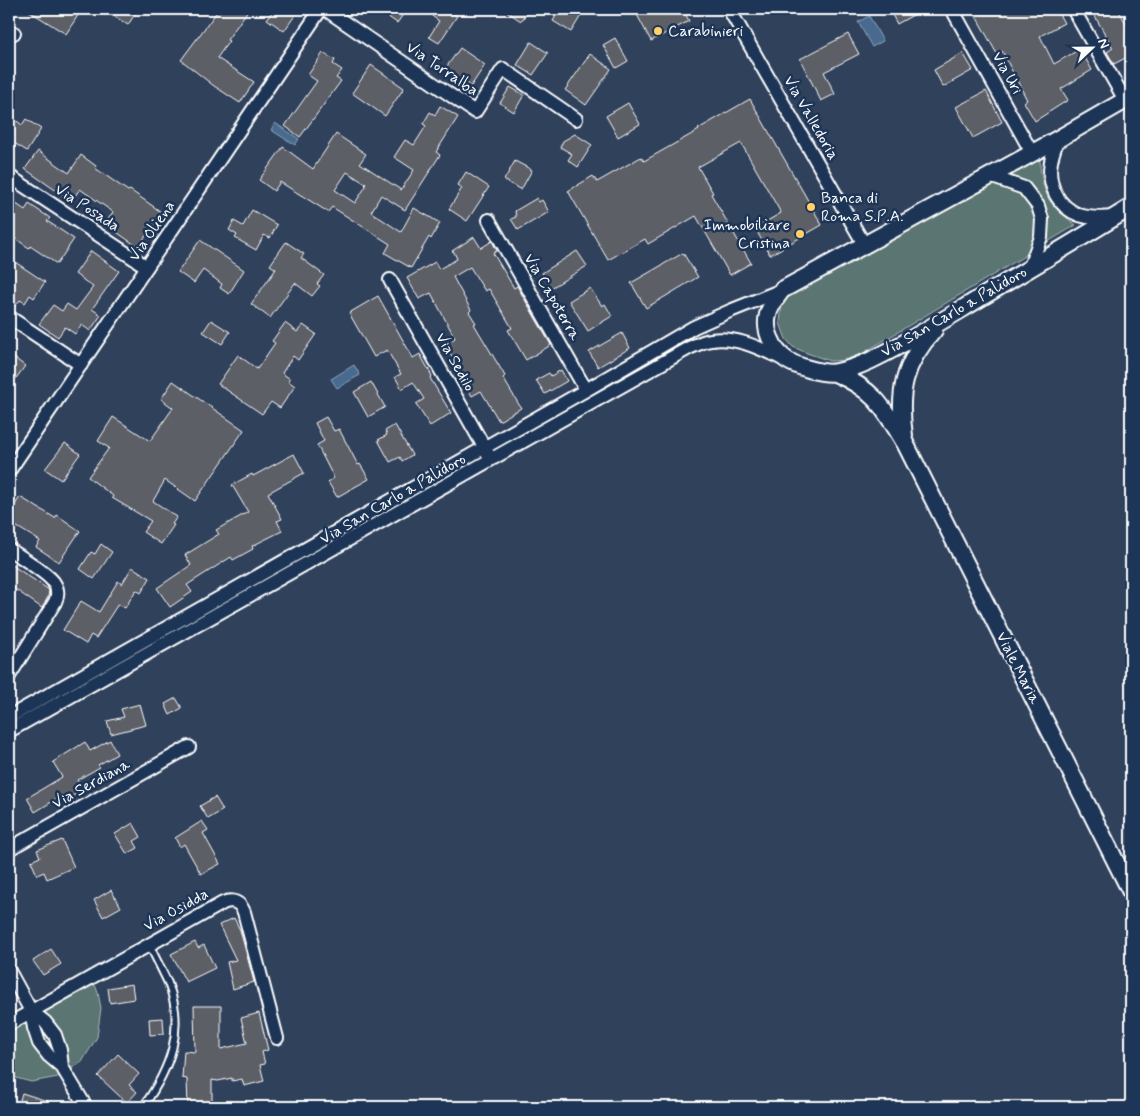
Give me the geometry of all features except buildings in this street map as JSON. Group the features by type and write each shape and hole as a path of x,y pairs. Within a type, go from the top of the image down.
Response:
{"street":[{"name":"Via Torralba","path":"323,9 475,112 503,69 576,119"},
{"name":"Via Oliena","path":"9,471 323,9"},
{"name":"Via Valledoria","path":"729,9 864,244"},
{"name":"Via Uri","path":"952,9 1032,153"},
{"path":"1073,9 1128,98"},
{"name":"Via San Carlo a Palidoro","path":"10,713 586,390 694,327 782,290 1058,139 1128,98"},
{"path":"1058,139 1052,155 1050,173 1052,184 1059,199 1067,208 1080,215 1095,218 1115,217"},
{"name":"Via Posada","path":"9,176 147,267"},
{"path":"990,176 1024,188 1038,206 1042,220 1041,236 1029,269"},
{"name":"Via San Carlo a Palidoro","path":"9,731 689,348 712,340 729,340 745,343 806,368 835,373 858,366 887,353 941,322 1131,207"},
{"name":"Via Capoterra","path":"489,220 586,390"},
{"name":"Via Sedilo","path":"390,280 492,459"},
{"path":"782,290 772,305 766,324 772,343 784,359"},
{"path":"9,317 81,364"},
{"name":"Viale Maria","path":"905,444 901,406 906,376 917,350 941,322"},
{"name":"Viale Maria","path":"835,373 860,385 874,397 887,413 905,444 1131,892"},
{"path":"9,549 50,578 55,585 57,594 56,599 9,676"},
{"name":"Via Serdiana","path":"9,849 188,747"},
{"name":"Via Osidda","path":"9,1024 148,944 223,903 231,901 238,903 244,912 277,1038"},
{"path":"9,971 31,1011 39,1044 62,1067 86,1107"},
{"path":"31,1011 45,1022 54,1035 60,1050 62,1067"}],"lane":[{"path":"143,1107 165,1070 172,1050 175,1029 175,1017 170,990 162,969 148,944"}],"green space":[{"path":"1040,156 1040,168 1047,196 1062,214 1076,225 863,353 846,360 830,361 807,353 793,347 786,339 780,323 782,303 790,296"},
{"path":"94,982 101,1008 97,1037 82,1062 58,1077 31,1082 9,1076 9,1031"}],"water":[{"path":"869,16 883,41 872,47 858,22"},
{"path":"275,123 299,139 295,145 271,130"},
{"path":"354,365 360,375 337,388 331,379"}],"place":[{"name":"Carabinieri","path":"658,31"},
{"name":"Banca di Roma S.P.A.","path":"811,207"},
{"name":"Immobiliare Cristina","path":"800,234"}]}
